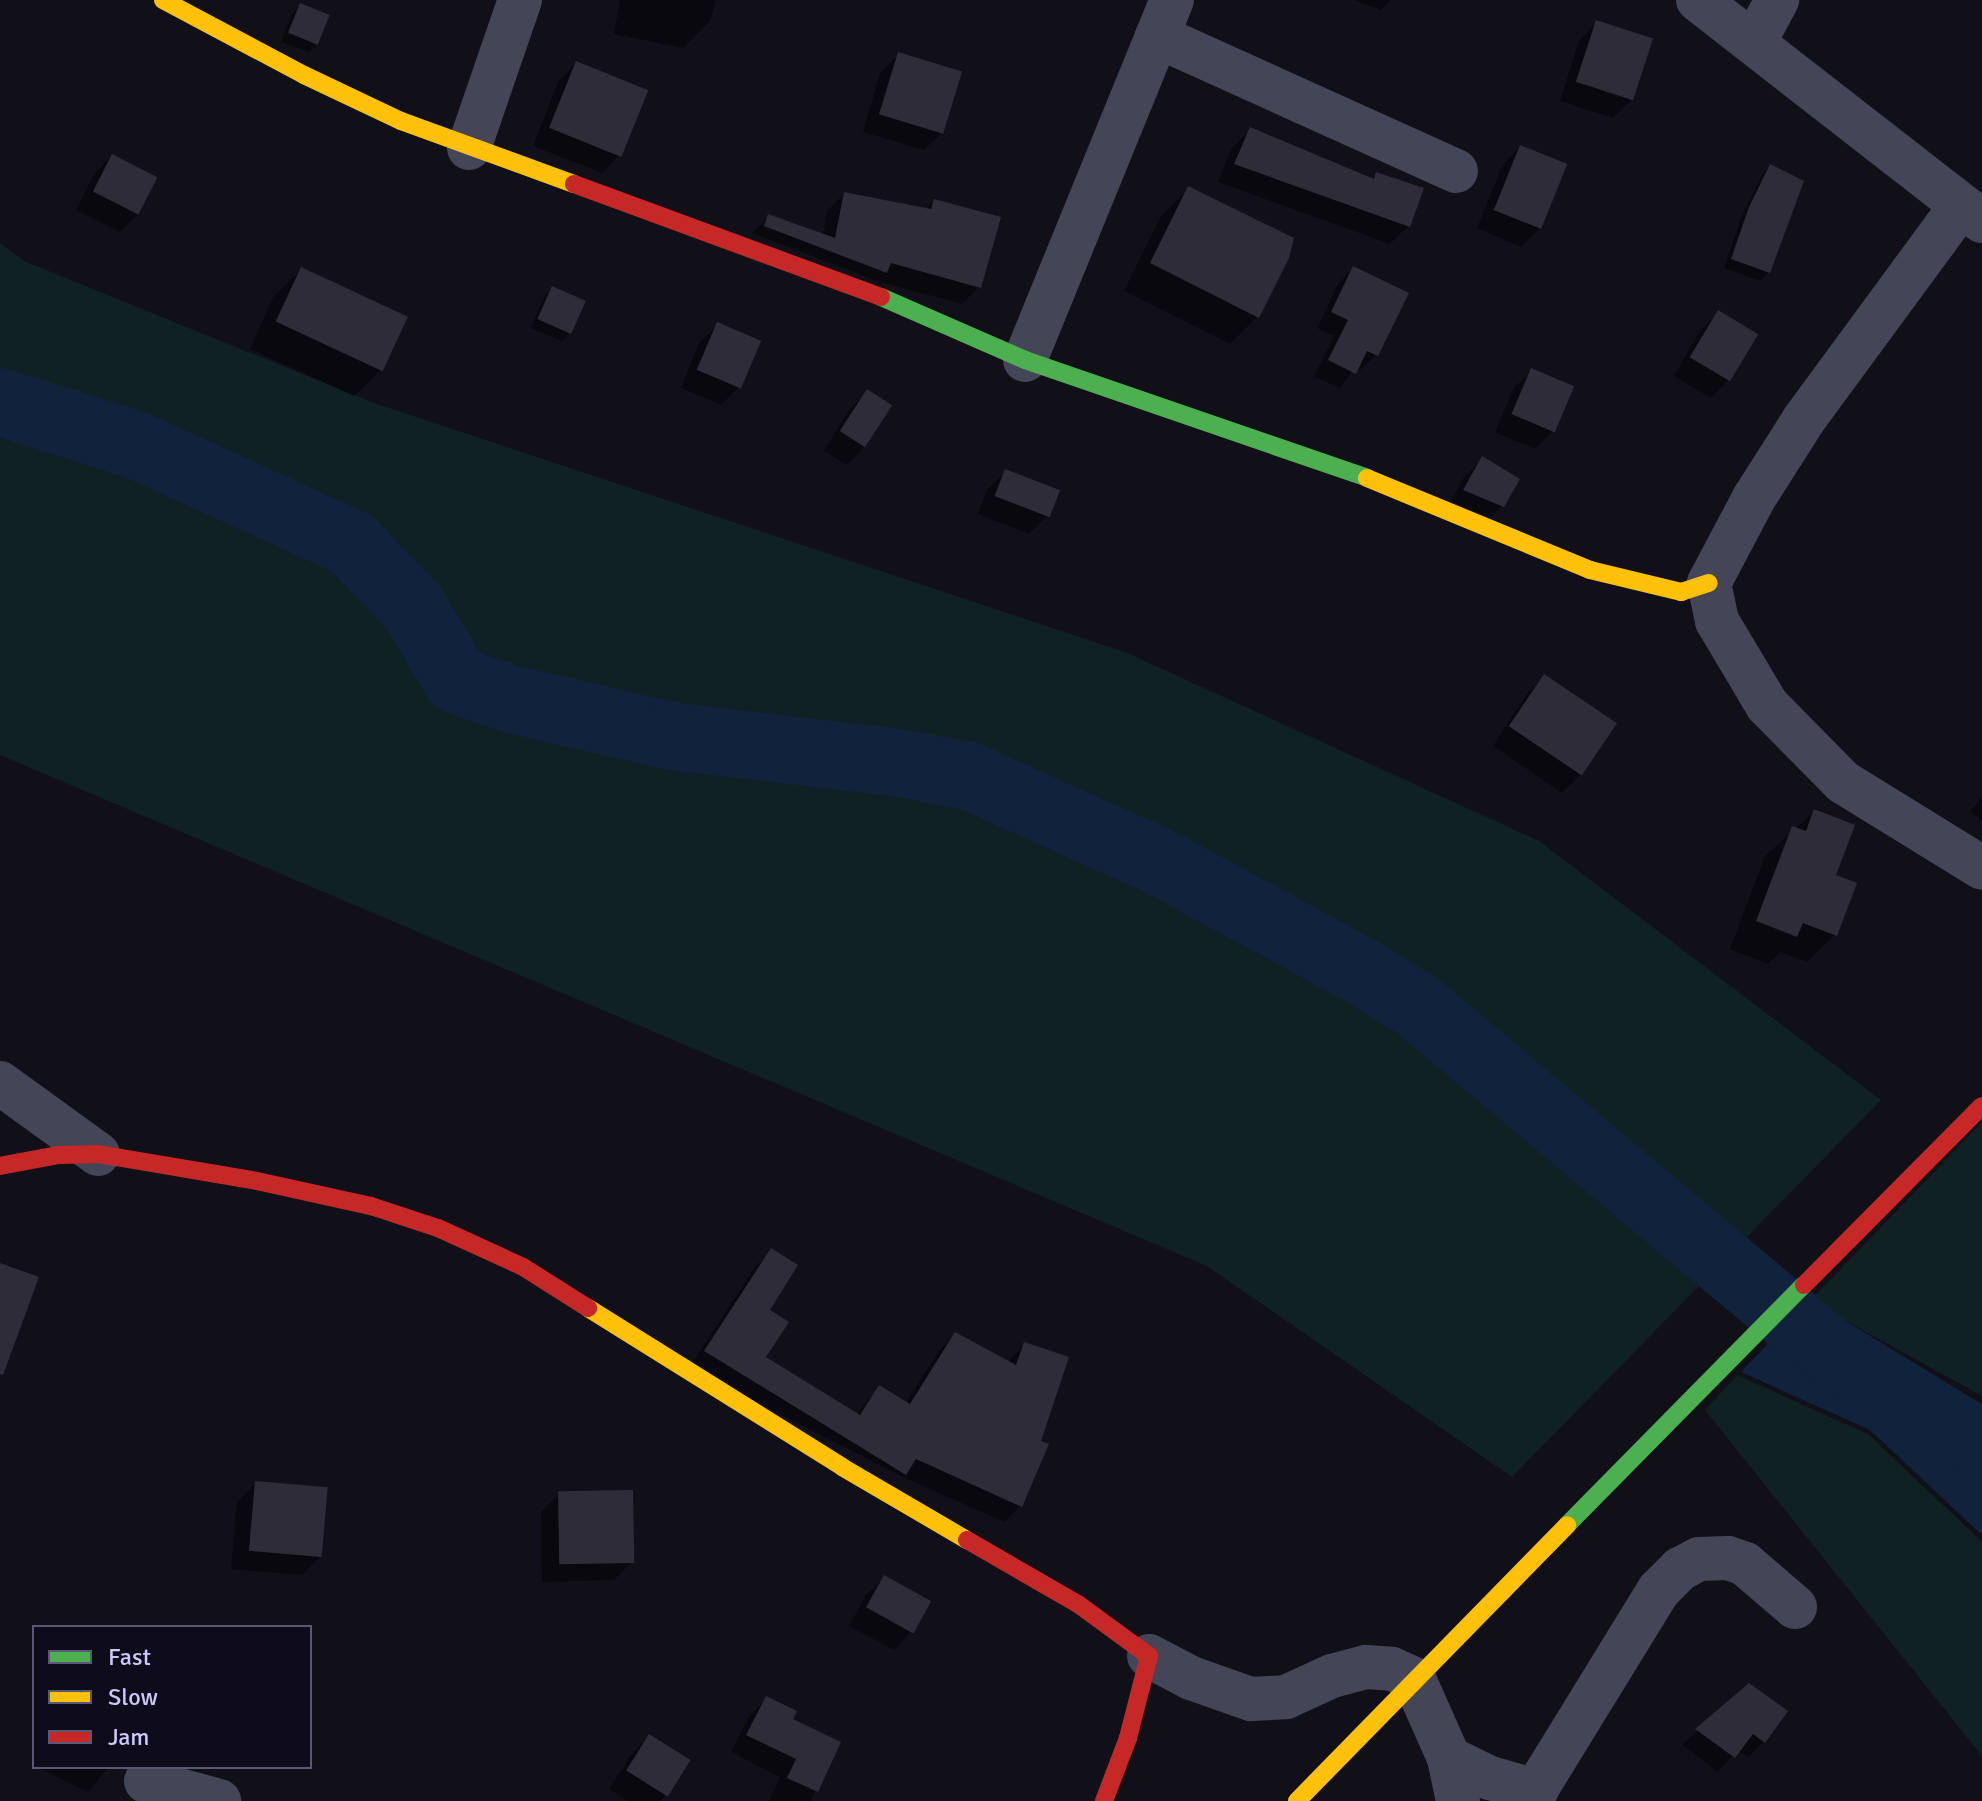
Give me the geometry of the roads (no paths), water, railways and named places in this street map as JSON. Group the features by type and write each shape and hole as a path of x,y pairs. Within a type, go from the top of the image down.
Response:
{"street":[{"path":"163,0 304,75 401,121 860,288 1025,360 1381,483 1590,570 1681,592 1709,583"},
{"path":"469,148 520,0"},
{"path":"1698,0 1755,41 1971,214 1803,421 1754,498 1709,583 1717,621 1767,705 1843,782 1982,868"},
{"path":"1755,41 1777,0"},
{"path":"1025,360 1165,18 1456,171"},
{"path":"0,1083 98,1154"},
{"path":"1297,1801 1666,1423 1982,1106"},
{"path":"0,1166 59,1155 98,1154 257,1181 371,1206 438,1228 523,1267 842,1467 1078,1604 1149,1656 1191,1678 1251,1699 1286,1697 1332,1676 1366,1667 1392,1669 1414,1679 1449,1758 1458,1801"},
{"path":"1449,1758 1532,1796 1659,1590 1680,1569 1699,1559 1728,1558 1745,1564 1795,1607"},
{"path":"1104,1801 1128,1738 1149,1656"},
{"path":"146,1781 219,1801"}],"water":[{"path":"1802,1308 1982,1410 1982,1535 1870,1430 1741,1372"}],"waterway":[{"path":"0,402 136,445 351,543 414,608 456,680 510,699 671,736 893,762 969,776 1156,860 1365,973 1419,1007 1828,1350 1982,1444"}]}
